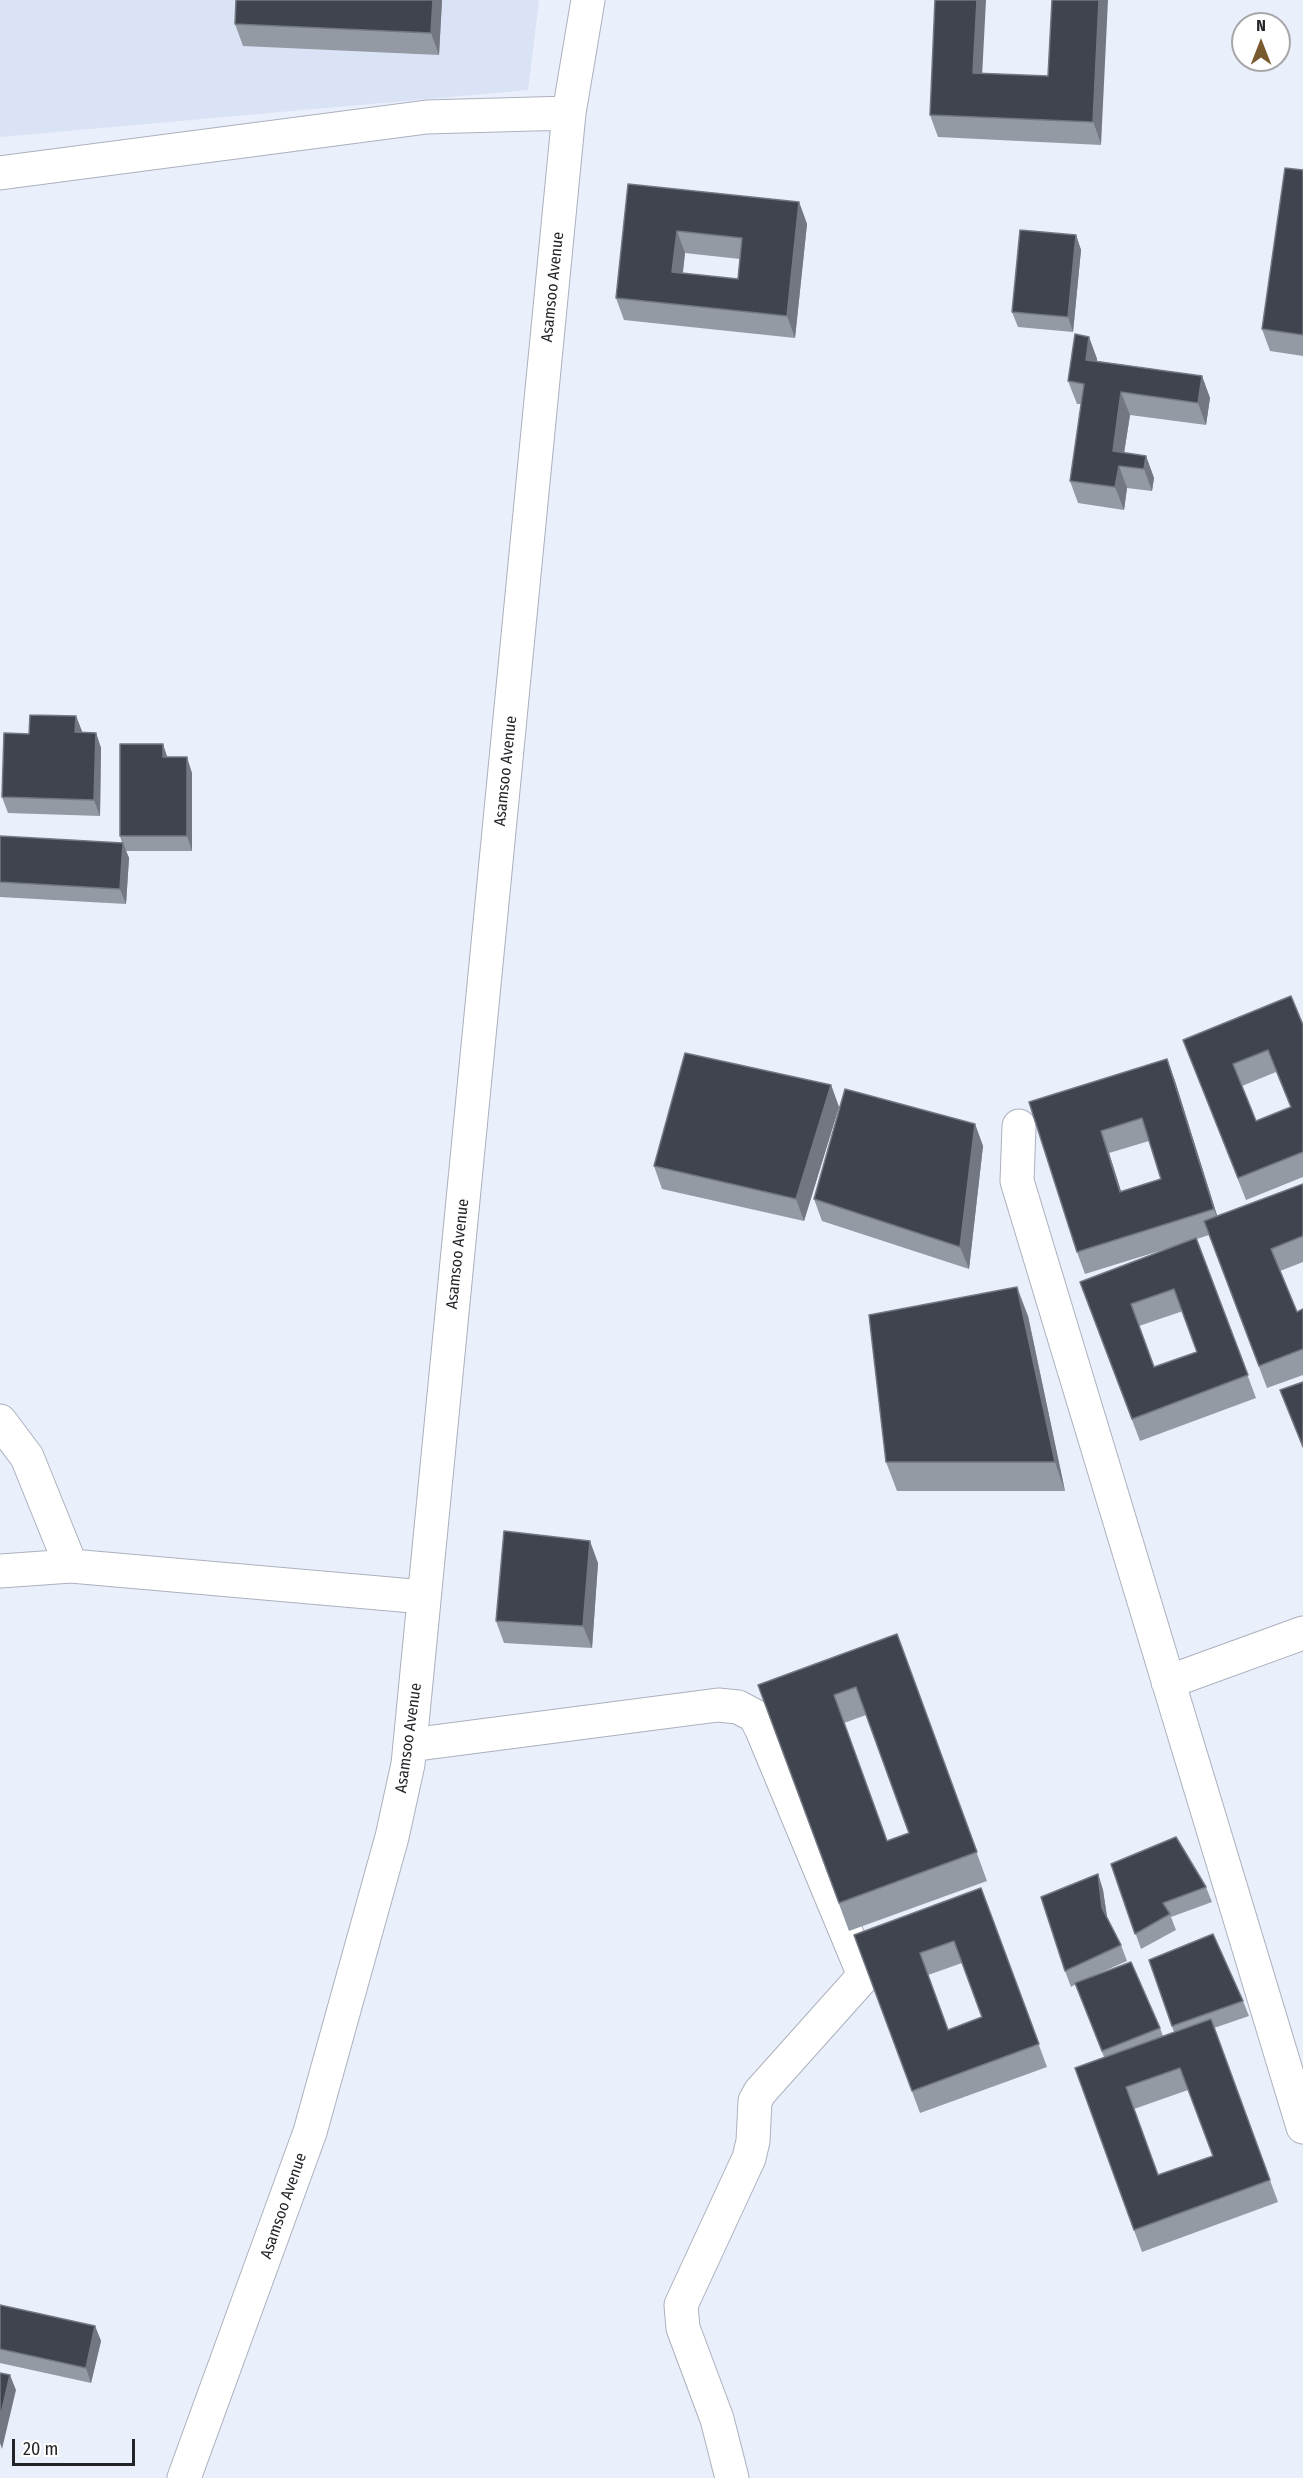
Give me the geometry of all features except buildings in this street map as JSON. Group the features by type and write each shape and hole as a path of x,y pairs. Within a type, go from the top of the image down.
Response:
{"street":[{"name":"Asamsoo Avenue","path":"184,2478 310,2132 392,1837 410,1745 569,113 588,0"},
{"path":"0,173 427,117 569,113"},
{"path":"1019,1126 1017,1180 1303,2127"},
{"path":"0,1421 27,1457 71,1566"},
{"path":"0,1571 71,1566 424,1597"},
{"path":"1168,1682 1303,1633"},
{"path":"410,1745 718,1705 738,1707 755,1716 762,1730 861,1968 861,1979 760,2092 755,2101 753,2141 748,2158 681,2305 683,2328 717,2420 732,2478"}],"shaded area":[{"path":"0,0 539,0 528,90 0,137"}]}
